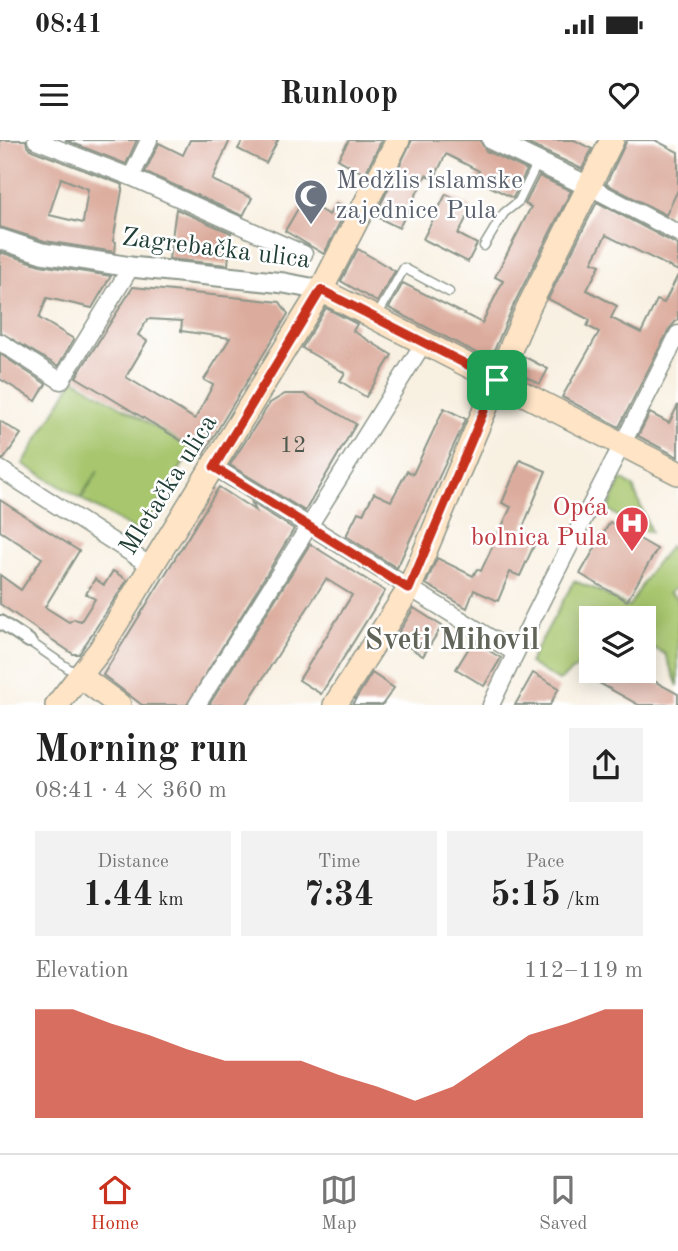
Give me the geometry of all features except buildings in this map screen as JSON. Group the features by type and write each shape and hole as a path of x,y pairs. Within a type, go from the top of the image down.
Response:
{"main road":[{"name":"Mletačka ulica","path":"57,705 100,650 321,290 398,140"},
{"path":"335,705 409,589 527,310 611,140"},
{"name":"Zagrebačka ulica","path":"321,290 678,472"},
{"path":"80,676 119,705"}],"street":[{"path":"36,140 131,177 304,254"},
{"path":"131,177 149,140"},
{"path":"492,140 678,233"},
{"name":"Zagrebačka ulica","path":"0,239 42,253 131,267 284,283 321,290"},
{"path":"0,342 61,381 131,267"},
{"path":"491,705 678,334"},
{"path":"197,705 423,344"},
{"path":"214,467 515,653"},
{"path":"0,469 151,566"},
{"path":"0,622 29,641"}],"lane":[{"path":"484,246 504,213 519,201 538,162"},
{"path":"375,319 404,268 449,292"},
{"path":"29,641 80,676"}],"green space":[{"path":"74,379 192,449 141,534 81,499 98,471 80,498 23,464"},
{"path":"622,479 633,487 651,532 635,529 608,509"},
{"path":"670,546 678,553 678,586 669,593 678,599 678,686 665,654 656,649 656,606 630,606 650,571"},
{"path":"574,581 627,606 579,606 579,665 559,681 529,663"}],"place":[{"name":"Medžlis islamske zajednice Pula","path":"311,226"},
{"name":"Opća bolnica Pula","path":"632,553"}],"district":[{"name":"Sveti Mihovil","path":"452,641"}],"route":[{"path":"321,290 497,380 409,589 214,467 321,290"}]}
